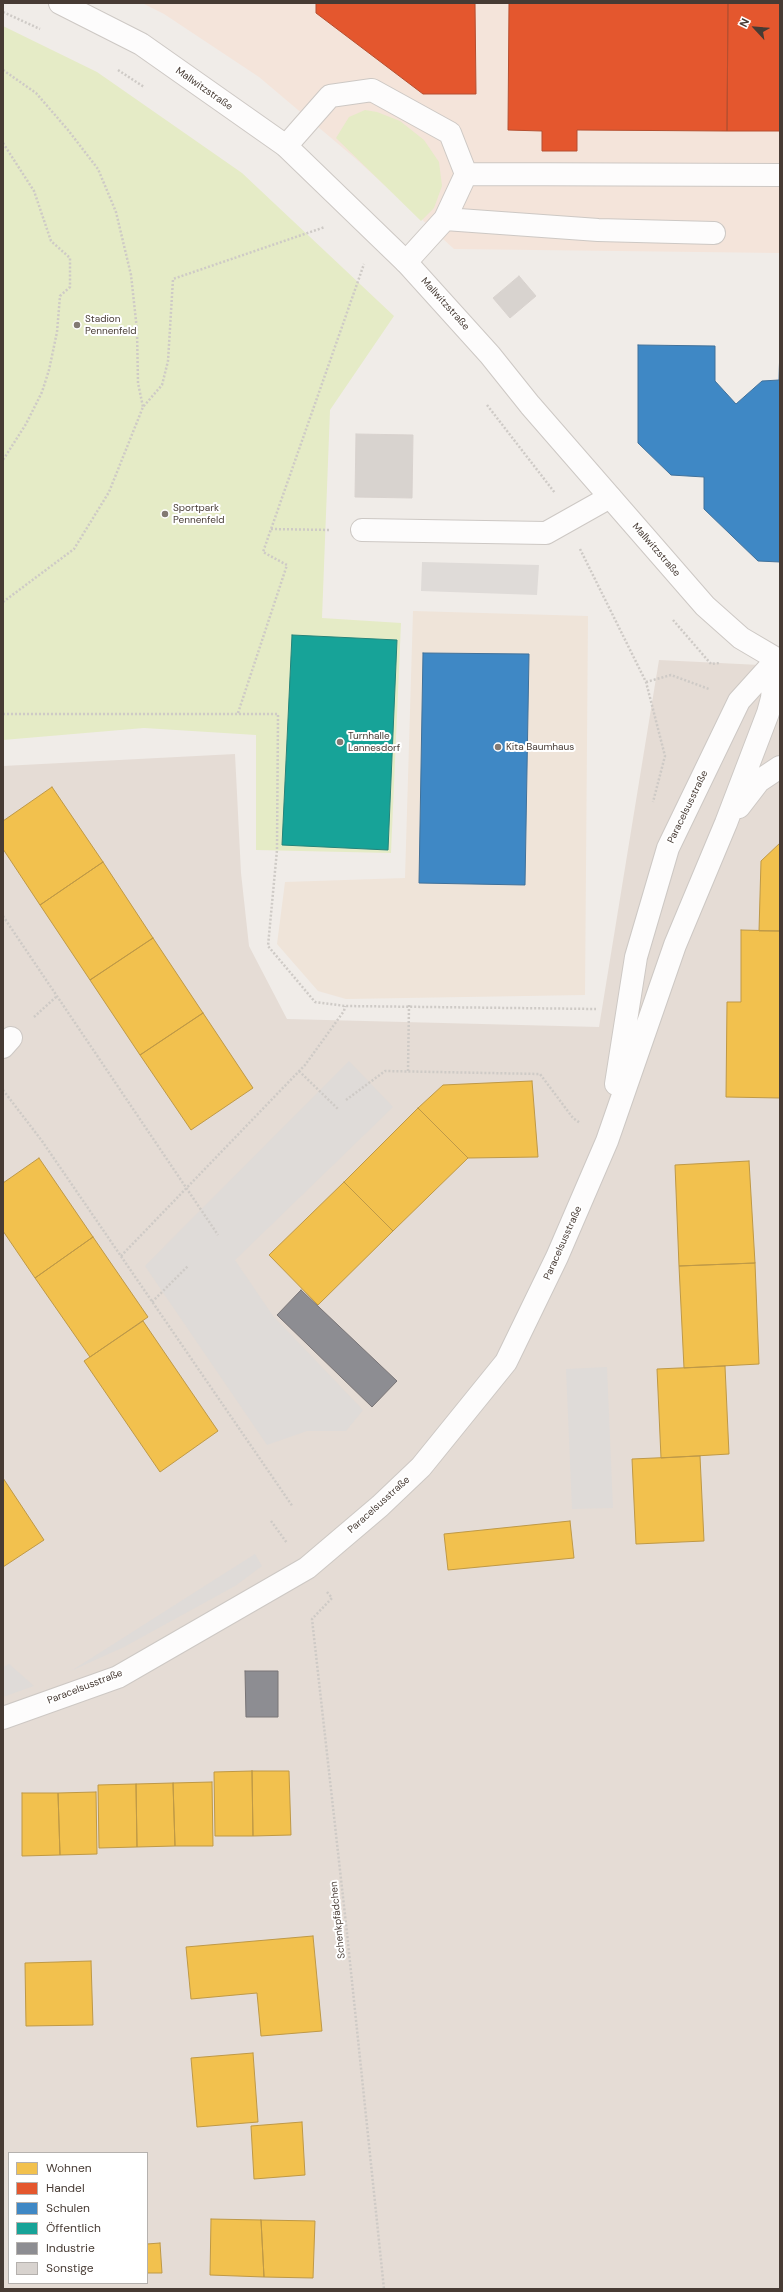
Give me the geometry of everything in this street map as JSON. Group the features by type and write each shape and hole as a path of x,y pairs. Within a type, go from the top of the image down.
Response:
{"street":[{"name":"Mallwitzstraße","path":"60,3 141,44 286,146 406,262 490,355 530,405 705,606 741,638 778,661"},
{"path":"286,146 330,96 372,90 450,134 466,174 445,219 406,262"},
{"path":"466,174 780,176"},
{"path":"445,219 598,230 714,234"},
{"path":"362,530 546,533 610,497"},
{"name":"Paracelsusstraße","path":"3,1718 118,1676 307,1568 380,1506 421,1467 506,1362 557,1257 607,1141 675,945 726,823 768,713 778,661"},
{"name":"Paracelsusstraße","path":"607,1141 636,956 668,848 739,701 778,661"},
{"name":"Paracelsusstraße","path":"726,823 759,781 780,767"}],"path":[{"path":"3,12 44,31"},
{"path":"112,66 151,92"},
{"path":"3,70 36,93 68,130 98,169 116,212 131,275 137,330 138,383 143,408"},
{"path":"3,143 34,191 51,242 70,258 70,287 60,296 57,332 49,370 42,392 26,424 3,460"},
{"path":"3,602 74,549 109,492 143,408 162,385 168,362 173,279 327,226 321,221"},
{"path":"238,713 287,565 264,552 365,262 370,268"},
{"path":"486,404 552,488 646,682 666,756 651,809"},
{"path":"271,529 362,530"},
{"path":"3,714 278,714 277,850 268,946 315,1002 345,1006 409,1005 597,1009"},
{"path":"3,916 218,1235"},
{"path":"408,1071 409,1005"},
{"path":"121,1256 299,1071 344,1011 345,1006"},
{"path":"299,1071 338,1109"},
{"path":"346,1100 385,1071 540,1074 573,1118 607,1141"},
{"path":"3,1090 42,1141 293,1507"},
{"path":"152,1302 188,1266"},
{"name":"Schenkpfädchen","path":"307,1568 332,1598 312,1619 346,1924 384,2289"}],"shaded area":[{"path":"142,3 780,3 780,253 454,249 356,159 259,77 164,14"},
{"path":"422,562 539,565 537,595 421,591"},
{"name":"Kita Baumhaus","path":"413,611 588,616 585,995 346,999 318,991 277,944 285,882 405,878"},
{"path":"659,660 780,666 780,2289 3,2289 3,766 235,754 241,873 249,946 287,1019 599,1027"},
{"path":"349,1061 393,1107 235,1260 273,1316 363,1410 346,1431 307,1431 267,1445 145,1266"},
{"path":"607,1367 613,1508 572,1509 566,1369"},
{"path":"255,1554 262,1566 235,1586 124,1647 71,1671"},
{"path":"9,1664 34,1686 3,1697 3,1667"}],"green space":[{"name":"Sportpark Pennenfeld","path":"3,26 97,72 242,173 394,316 330,410 322,618 401,623 391,853 256,850 256,735 144,728 3,740"},
{"path":"365,110 377,112 400,121 424,140 439,162 442,186 434,208 421,221 336,138 349,117"}],"building: Wohnen":[{"path":"52,787 103,862 40,905 3,849 3,821"},
{"path":"780,843 780,931 759,931 761,861"},
{"path":"103,862 153,938 90,980 40,905"},
{"path":"741,930 780,931 780,1098 726,1097 727,1002 741,1002"},
{"path":"153,938 203,1013 140,1055 90,980"},
{"path":"203,1013 253,1088 191,1130 140,1055"},
{"path":"532,1081 538,1157 468,1158 418,1108 443,1085"},
{"path":"418,1108 468,1158 393,1231 344,1182"},
{"path":"39,1158 93,1237 35,1278 3,1231 3,1183"},
{"path":"749,1161 755,1263 679,1266 675,1165"},
{"path":"344,1182 393,1231 318,1305 269,1255"},
{"path":"93,1237 148,1317 90,1357 35,1278"},
{"path":"755,1263 759,1364 684,1368 679,1266"},
{"path":"143,1321 218,1431 160,1472 84,1361"},
{"path":"725,1366 729,1454 661,1458 657,1369"},
{"path":"700,1456 704,1541 636,1544 632,1459"},
{"path":"3,1478 44,1540 3,1567"},
{"path":"570,1521 574,1558 448,1570 444,1534"},
{"path":"252,1771 289,1771 291,1835 253,1836"},
{"path":"252,1771 253,1836 215,1836 214,1772"},
{"path":"212,1782 213,1846 175,1846 173,1783"},
{"path":"173,1783 175,1846 137,1847 136,1784"},
{"path":"136,1784 137,1847 99,1848 98,1785"},
{"path":"96,1792 97,1854 60,1855 58,1793"},
{"path":"22,1793 58,1793 60,1855 22,1856"},
{"path":"313,1936 322,2031 261,2036 257,1993 191,1999 186,1947"},
{"path":"91,1961 93,2025 26,2026 25,1963"},
{"path":"253,2053 258,2122 197,2127 191,2058"},
{"path":"302,2122 305,2175 254,2179 251,2126"},
{"path":"211,2219 261,2220 264,2277 210,2275"},
{"path":"261,2220 315,2221 313,2278 264,2277"},
{"path":"160,2243 162,2273 148,2273 148,2244"}],"building: Handel":[{"path":"316,3 475,3 476,94 423,94 316,13"},
{"path":"509,3 728,3 727,131 577,130 577,151 542,151 542,131 508,130"},
{"path":"728,3 780,3 780,131 727,131"}],"building: Schulen":[{"path":"638,345 715,346 715,381 736,404 762,381 779,380 780,345 780,562 758,561 704,509 704,477 671,475 638,443"},
{"path":"423,653 529,654 525,885 419,883"}],"building: Öffentlich":[{"name":"Turnhalle Lannesdorf","path":"292,635 397,640 388,850 282,845"}],"building: Industrie":[{"path":"301,1290 397,1381 372,1407 277,1315"},
{"path":"245,1671 278,1671 278,1717 246,1717"}],"building: Sonstige":[{"path":"519,276 536,296 510,318 493,298"},
{"path":"356,434 413,435 412,498 355,497"}],"place":[{"name":"Stadion Pennenfeld","path":"77,325"},
{"name":"Sportpark Pennenfeld","path":"165,514"},
{"name":"Turnhalle Lannesdorf","path":"340,742"},
{"name":"Kita Baumhaus","path":"498,747"}]}
